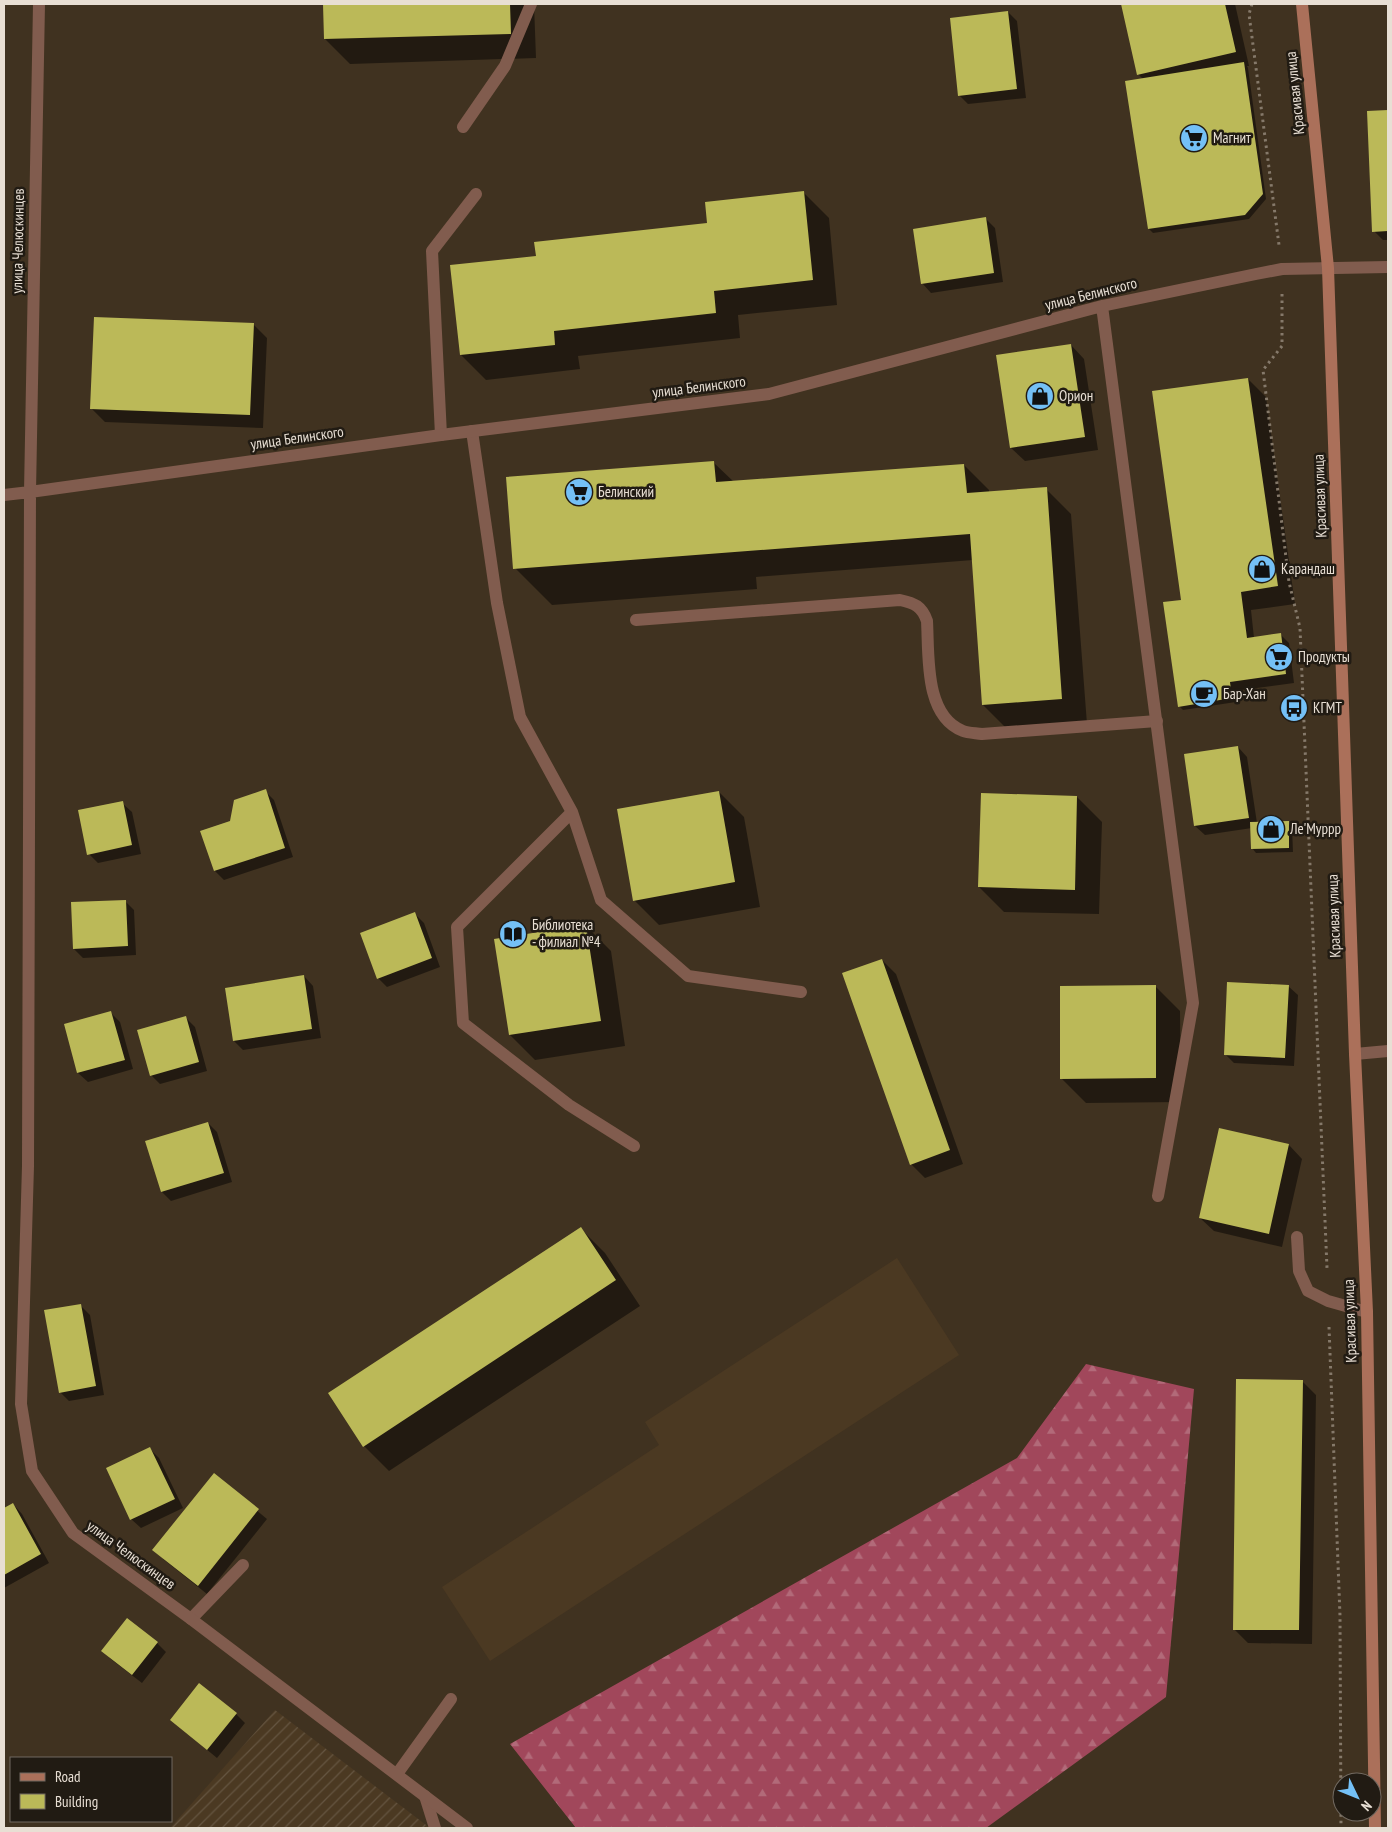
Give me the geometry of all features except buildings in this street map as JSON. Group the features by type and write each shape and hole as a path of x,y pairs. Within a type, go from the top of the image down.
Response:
{"main road":[{"name":"Красивая улица","path":"1302,4 1328,268 1355,1054 1367,1312 1375,1828"}],"street":[{"name":"улица Челюскинцев","path":"39,4 30,492 28,1166 21,1404 32,1471 73,1533 467,1828"},
{"path":"463,127 504,66 531,4"},
{"path":"441,435 432,251 476,194"},
{"name":"улица Белинского","path":"4,495 441,435 769,394 1102,306 1282,269 1388,267"},
{"path":"1102,306 1194,1003 1158,1196"},
{"path":"472,431 497,603 520,717 572,812 601,900 688,976 801,992"},
{"path":"636,620 900,600 914,603 924,612 927,621 932,695 944,718 962,730 982,734 1156,721"},
{"path":"572,812 457,927 463,1023 569,1104 634,1146"},
{"path":"1355,1054 1388,1051"},
{"path":"1297,1237 1299,1271 1308,1291 1328,1300 1367,1312"},
{"path":"190,1619 243,1565"},
{"path":"396,1774 451,1699"},
{"path":"425,1796 435,1828"}],"path":[{"path":"1252,4 1249,14 1282,269 1282,346 1263,370 1289,582 1300,628 1340,1616 1341,1828"}],"shaded area":[{"path":"897,1258 959,1355 490,1661 442,1587 659,1445 645,1422"},
{"path":"275,1710 430,1828 170,1828"}],"green space":[{"path":"1086,1364 1194,1389 1166,1697 986,1828 576,1828 510,1744 1017,1458"}],"place":[{"name":"Магнит","path":"1194,138"},
{"name":"Орион","path":"1040,396"},
{"name":"Белинский","path":"579,492"},
{"name":"Карандаш","path":"1262,569"},
{"name":"Продукты","path":"1279,657"},
{"name":"Бар-Хан","path":"1204,694"},
{"name":"КГМТ","path":"1294,708"},
{"name":"Ле'Муррр","path":"1271,829"},
{"name":"Библиотека - филиал №4","path":"513,934"}]}
